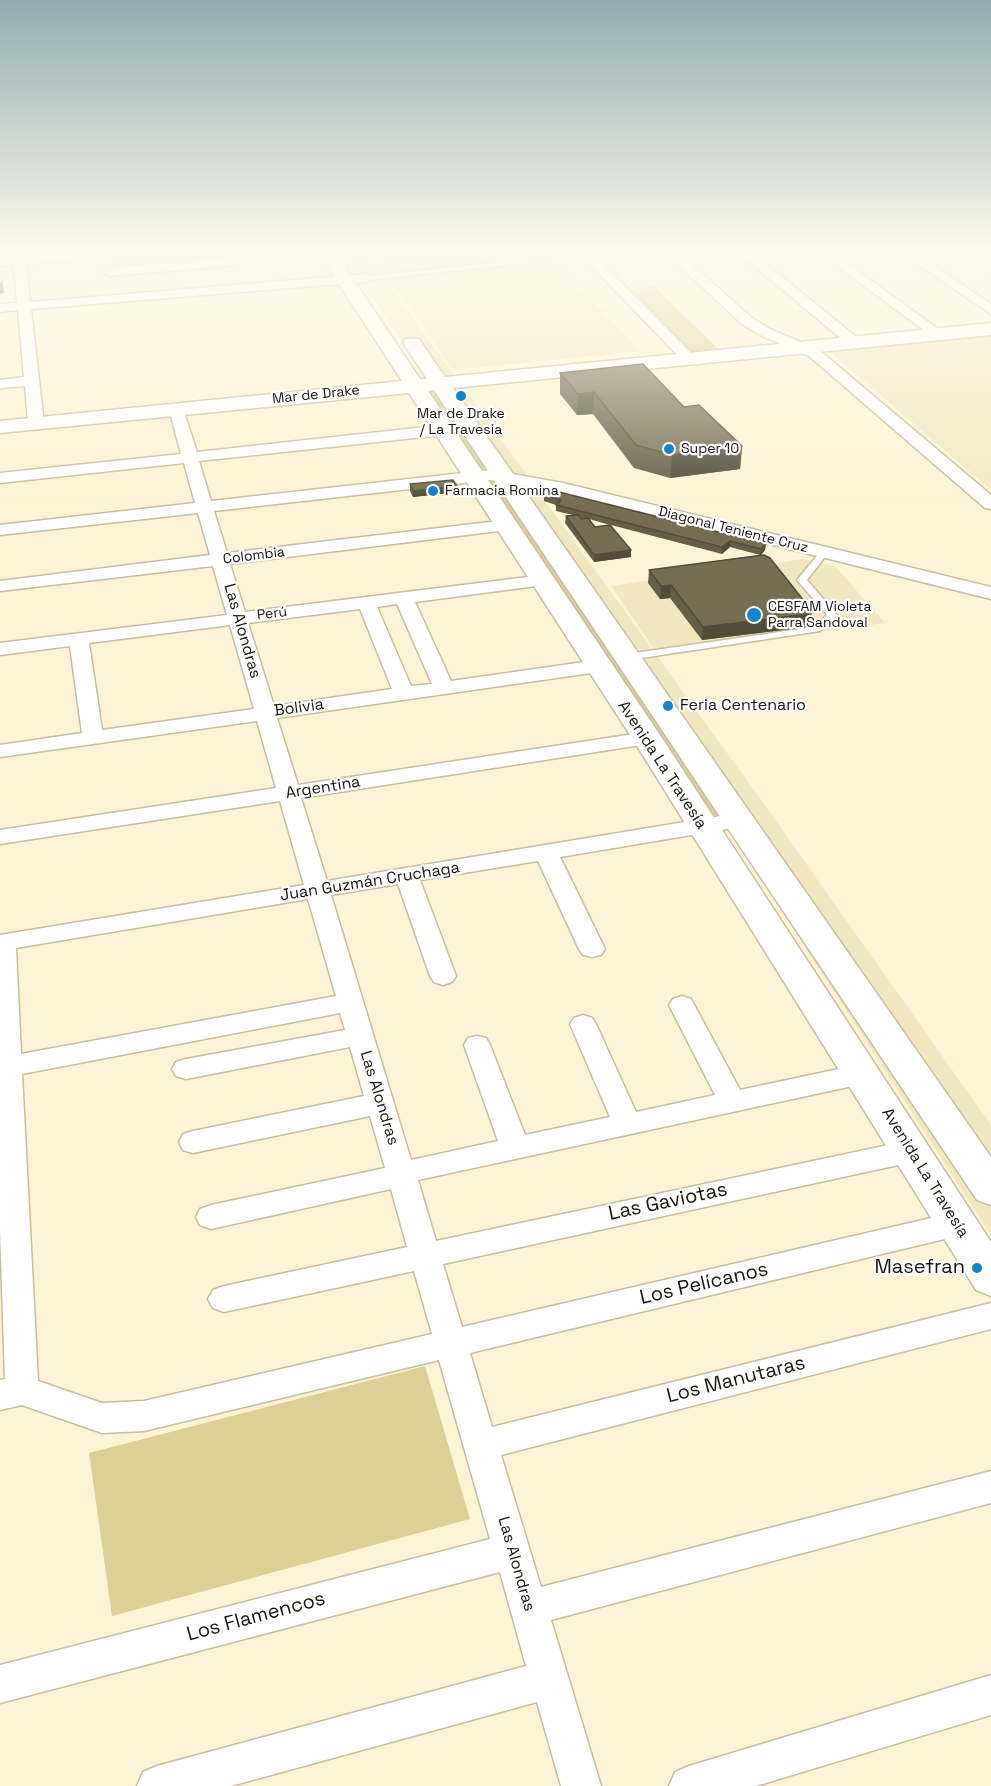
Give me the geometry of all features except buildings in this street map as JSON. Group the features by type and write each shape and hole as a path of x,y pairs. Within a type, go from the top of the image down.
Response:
{"street":[{"path":"27,338 36,423"},
{"name":"Avenida La Travesía","path":"387,338 413,385 443,430 490,470 507,525 544,580 613,661 740,820 991,1189"},
{"name":"Avenida La Travesía","path":"404,338 440,383 490,470 613,661 647,738 991,1278"},
{"path":"669,338 689,359"},
{"path":"781,338 814,352 991,504"},
{"path":"849,338 855,343"},
{"name":"Mar de Drake","path":"0,427 898,338"},
{"path":"0,384 32,381"},
{"name":"Las Alondras","path":"176,409 581,1786"},
{"path":"0,478 443,430"},
{"path":"0,530 490,470"},
{"name":"Diagonal Teniente Cruz","path":"490,470 991,593"},
{"name":"Diagonal Teniente Cruz","path":"490,470 991,579"},
{"name":"Colombia","path":"0,586 507,525"},
{"name":"Perú","path":"0,649 544,580"},
{"path":"404,598 444,688"},
{"path":"366,602 404,693"},
{"path":"79,639 93,738"},
{"name":"Bolivia","path":"0,751 444,688 613,661"},
{"name":"Argentina","path":"0,837 647,738"},
{"name":"Juan Guzmán Cruchaga","path":"2,943 740,820"},
{"path":"546,852 592,949"},
{"path":"407,876 443,976"},
{"path":"2,943 11,1393"},
{"path":"4,1067 351,1002"},
{"path":"682,1005 732,1102"},
{"path":"583,1024 627,1124"},
{"path":"186,1070 361,1036"},
{"path":"477,1046 515,1148"},
{"path":"210,1217 375,1182 401,1172 862,1074"},
{"path":"193,1142 381,1103"},
{"name":"Las Gaviotas","path":"225,1299 425,1254 912,1151"},
{"name":"Los Pelícanos","path":"11,1393 102,1418 144,1416 957,1224"},
{"name":"Los Manutaras","path":"481,1445 991,1316"},
{"path":"529,1608 991,1487"},
{"name":"Los Flamencos","path":"0,1684 512,1551"},
{"path":"157,1786 550,1679"},
{"path":"689,1786 991,1695"}],"lane":[{"path":"613,661 817,629 832,615 802,580 824,553"}],"shaded area":[{"name":"Feria Centenario","path":"400,338 428,338 771,814 991,1125 991,1235 767,888 570,598"},
{"path":"431,338 628,338 640,351 453,370"},
{"path":"676,338 707,338 718,349 689,352"},
{"path":"930,338 991,338 991,490 827,349"},
{"path":"427,389 437,389 490,470 480,471"},
{"path":"498,480 721,814 711,816 485,482"},
{"name":"CESFAM Violeta Parra Sandoval","path":"803,559 835,566 885,623 658,655 611,586"},
{"path":"425,1366 470,1519 112,1616 89,1453"}],"place":[{"name":"Mar de Drake / La Travesia","path":"461,396"},
{"name":"Super 10","path":"669,449"},
{"name":"Farmacia Romina","path":"433,491"},
{"name":"CESFAM Violeta Parra Sandoval","path":"754,615"},
{"name":"Feria Centenario","path":"668,706"},
{"name":"Masefran","path":"977,1268"}]}
